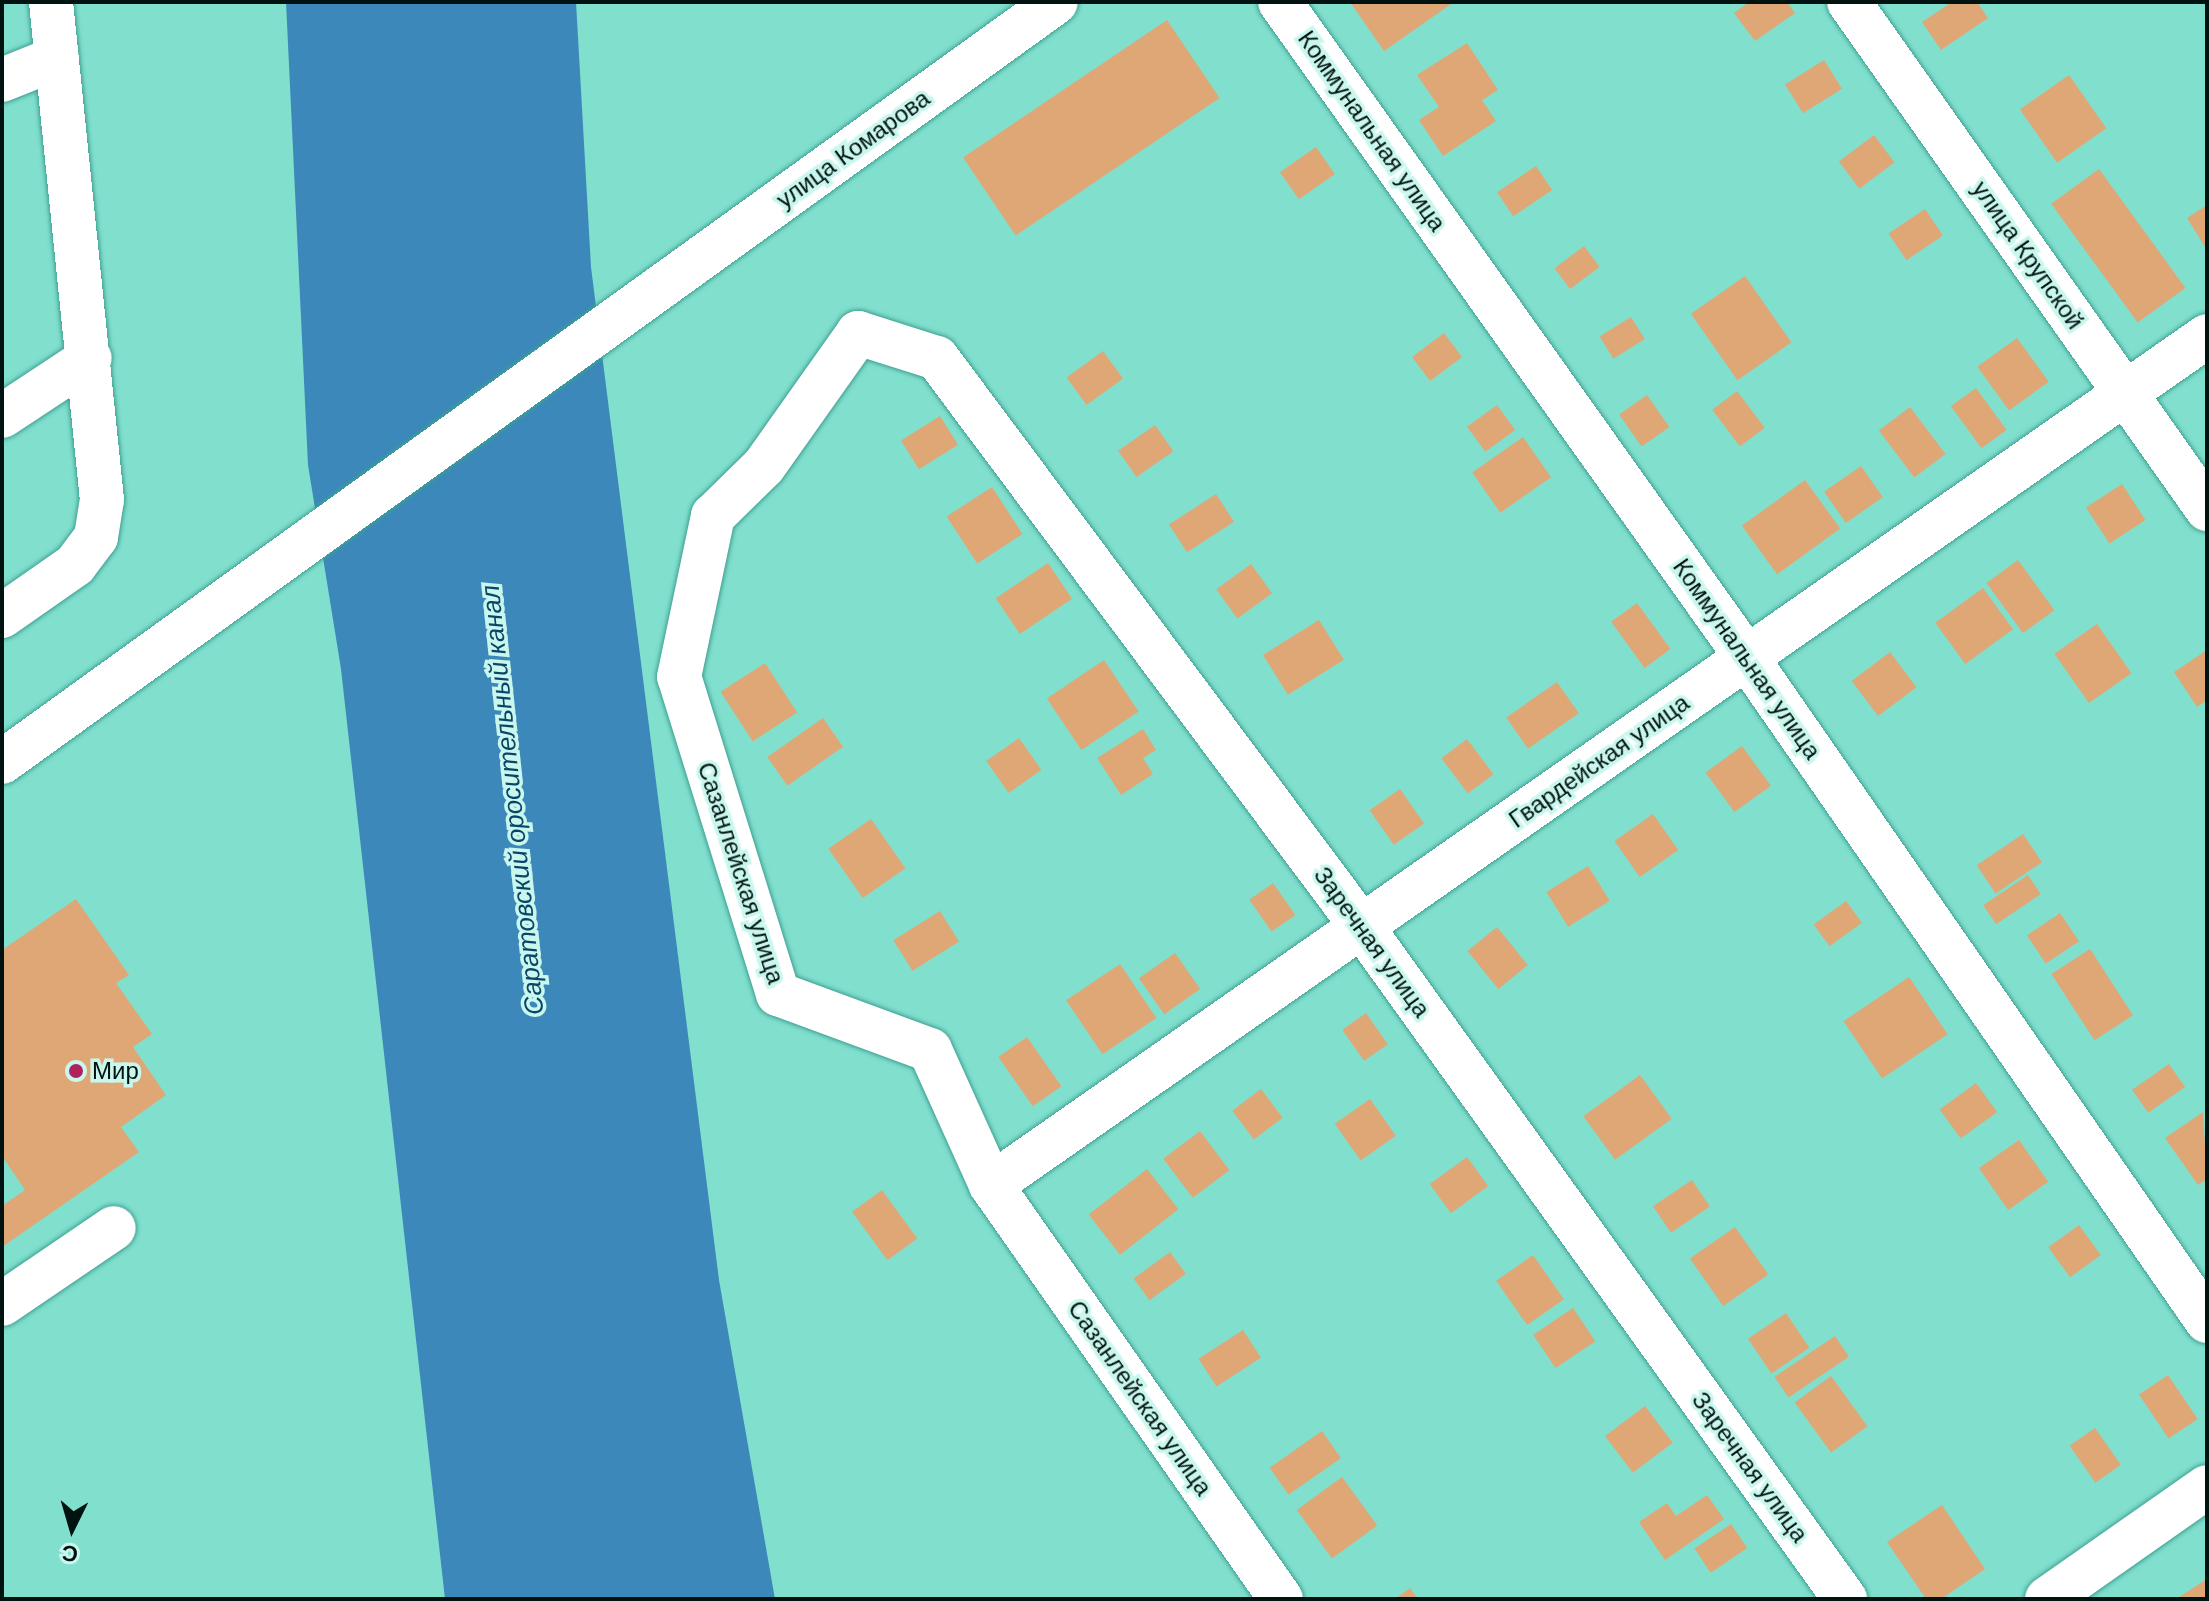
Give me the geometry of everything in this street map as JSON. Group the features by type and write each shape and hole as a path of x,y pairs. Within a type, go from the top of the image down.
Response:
{"street":[{"path":"2,616 75,565 96,537 102,500 90,358 51,2"},
{"name":"улица Комарова","path":"168,640 650,297 1056,2"},
{"name":"Коммунальная улица","path":"1280,2 1747,658 2207,1321"},
{"name":"улица Крупской","path":"1849,2 2207,509"},
{"path":"2,80 57,58"},
{"name":"Заречная улица","path":"858,333 937,358 1362,927 1845,1599"},
{"name":"Сазанлейская улица","path":"858,333 764,466 713,516 679,677 778,994 930,1050 991,1185 1281,1599"},
{"name":"Гвардейская улица","path":"991,1185 2207,336"},
{"path":"2,416 90,358"},
{"path":"2,738 168,640"},
{"path":"2,762 168,640"},
{"path":"2,1304 114,1228"},
{"path":"2047,1599 2207,1487"}],"water":[{"name":"Саратовский оросительный канал","path":"286,2 576,2 591,267 719,1280 775,1599 445,1599 341,669 308,465"}],"building":[{"path":"1350,2 1454,2 1384,51"},
{"path":"1749,2 1787,2 1795,13 1755,41 1734,13"},
{"path":"1952,2 1977,2 1988,18 1941,50 1922,22"},
{"path":"1167,20 1220,98 1016,235 963,158"},
{"path":"1467,43 1498,90 1482,100 1496,121 1443,156 1419,120 1439,107 1417,75"},
{"path":"1824,60 1842,89 1803,113 1785,84"},
{"path":"2069,75 2106,128 2057,163 2020,109"},
{"path":"1874,135 1894,162 1859,189 1839,161"},
{"path":"1316,147 1335,174 1299,199 1280,172"},
{"path":"1536,166 1552,190 1513,216 1497,192"},
{"path":"2099,169 2185,288 2138,323 2051,204"},
{"path":"2207,205 2207,250 2187,218"},
{"path":"1925,209 1943,236 1906,260 1889,234"},
{"path":"1584,246 1600,267 1570,289 1554,268"},
{"path":"1745,276 1791,342 1737,380 1691,314"},
{"path":"1631,317 1645,339 1613,359 1600,337"},
{"path":"1444,333 1462,357 1430,381 1412,357"},
{"path":"2017,338 2049,382 2009,410 1977,367"},
{"path":"1103,351 1123,379 1087,405 1067,377"},
{"path":"1976,388 2007,430 1981,448 1951,406"},
{"path":"1737,391 1765,428 1740,446 1712,410"},
{"path":"1647,395 1669,427 1642,446 1619,415"},
{"path":"1497,405 1515,430 1485,452 1467,427"},
{"path":"1910,407 1946,454 1914,478 1879,430"},
{"path":"940,416 958,445 919,469 901,440"},
{"path":"1155,425 1173,451 1136,477 1118,451"},
{"path":"1523,437 1551,477 1500,513 1472,473"},
{"path":"1861,466 1883,497 1846,523 1824,492"},
{"path":"1805,480 1840,529 1777,574 1742,526"},
{"path":"2122,484 2145,520 2109,543 2086,507"},
{"path":"992,487 1022,534 977,563 947,516"},
{"path":"1216,494 1234,522 1187,552 1169,524"},
{"path":"2018,560 2054,610 2023,633 1986,583"},
{"path":"1048,563 1072,599 1020,634 996,598"},
{"path":"1251,564 1272,593 1237,618 1216,589"},
{"path":"1983,588 2013,629 1965,664 1935,623"},
{"path":"1637,603 1671,649 1645,668 1611,622"},
{"path":"1319,620 1344,660 1288,695 1263,655"},
{"path":"2097,624 2131,673 2089,703 2054,654"},
{"path":"2207,650 2207,700 2197,707 2174,672"},
{"path":"1890,652 1916,687 1878,716 1852,681"},
{"path":"1104,660 1139,711 1081,750 1047,699"},
{"path":"765,663 797,712 753,741 721,692"},
{"path":"1557,682 1579,713 1528,749 1506,718"},
{"path":"823,718 843,747 787,786 767,757"},
{"path":"1143,729 1156,750 1143,758 1153,774 1121,795 1097,758"},
{"path":"1019,738 1041,770 1009,793 986,761"},
{"path":"1467,739 1493,774 1468,793 1441,758"},
{"path":"1742,746 1771,786 1734,812 1706,772"},
{"path":"1400,789 1424,823 1394,845 1370,810"},
{"path":"1653,814 1678,850 1640,877 1614,841"},
{"path":"871,819 905,868 863,898 828,849"},
{"path":"2023,834 2042,862 1996,894 1977,865"},
{"path":"1588,866 1610,901 1568,927 1546,892"},
{"path":"2028,875 2041,894 1996,924 1983,905"},
{"path":"1273,883 1295,915 1272,932 1249,900"},
{"name":"Мир","path":"76,899 129,975 116,983 152,1034 133,1047 166,1095 121,1127 139,1152 2,1247 2,1206 25,1190 2,1156 2,950"},
{"path":"1846,901 1862,923 1830,946 1814,925"},
{"path":"940,911 959,942 912,971 893,940"},
{"path":"2060,913 2079,941 2046,964 2027,935"},
{"path":"1497,927 1528,965 1498,989 1467,951"},
{"path":"2090,949 2133,1015 2094,1040 2051,974"},
{"path":"1175,953 1200,989 1164,1014 1139,978"},
{"path":"1120,964 1156,1018 1102,1054 1066,1000"},
{"path":"1909,977 1948,1034 1882,1078 1844,1021"},
{"path":"1366,1013 1388,1044 1364,1061 1342,1030"},
{"path":"1027,1037 1061,1086 1033,1106 998,1057"},
{"path":"2169,1064 2185,1087 2148,1113 2132,1090"},
{"path":"1640,1075 1672,1119 1615,1160 1583,1116"},
{"path":"1976,1083 1997,1112 1961,1139 1940,1109"},
{"path":"1261,1089 1283,1118 1254,1139 1232,1111"},
{"path":"1370,1099 1396,1136 1361,1161 1335,1124"},
{"path":"2203,1112 2207,1179 2198,1185 2165,1138"},
{"path":"1200,1131 1229,1170 1193,1198 1163,1159"},
{"path":"2019,1140 2048,1182 2008,1210 1979,1168"},
{"path":"1467,1157 1488,1186 1451,1213 1430,1184"},
{"path":"1147,1169 1178,1209 1120,1255 1089,1215"},
{"path":"1692,1180 1710,1207 1671,1233 1653,1206"},
{"path":"882,1190 917,1239 887,1260 852,1212"},
{"path":"2079,1225 2101,1255 2070,1277 2048,1247"},
{"path":"1735,1227 1768,1275 1723,1306 1690,1259"},
{"path":"1170,1252 1186,1274 1149,1300 1134,1278"},
{"path":"1533,1255 1564,1299 1527,1325 1496,1281"},
{"path":"1573,1308 1595,1341 1556,1368 1533,1335"},
{"path":"1786,1313 1809,1348 1771,1374 1748,1339"},
{"path":"1243,1330 1261,1358 1217,1387 1199,1359"},
{"path":"1835,1336 1849,1357 1788,1398 1774,1377"},
{"path":"2168,1375 2198,1419 2169,1439 2139,1395"},
{"path":"1831,1376 1867,1426 1831,1453 1795,1402"},
{"path":"1645,1406 1673,1443 1633,1473 1605,1436"},
{"path":"2095,1428 2121,1465 2095,1483 2070,1446"},
{"path":"1322,1431 1341,1458 1289,1495 1270,1468"},
{"path":"1342,1477 1377,1526 1332,1558 1297,1510"},
{"path":"1707,1495 1724,1519 1665,1560 1639,1522 1667,1503 1676,1516"},
{"path":"1942,1505 1985,1569 1941,1599 1926,1599 1887,1542"},
{"path":"1731,1524 1747,1548 1711,1573 1695,1549"},
{"path":"2207,1579 2207,1599 2176,1599"},
{"path":"1410,1588 1418,1599 1395,1599"}],"place":[{"name":"Мир","path":"76,1071"}]}
